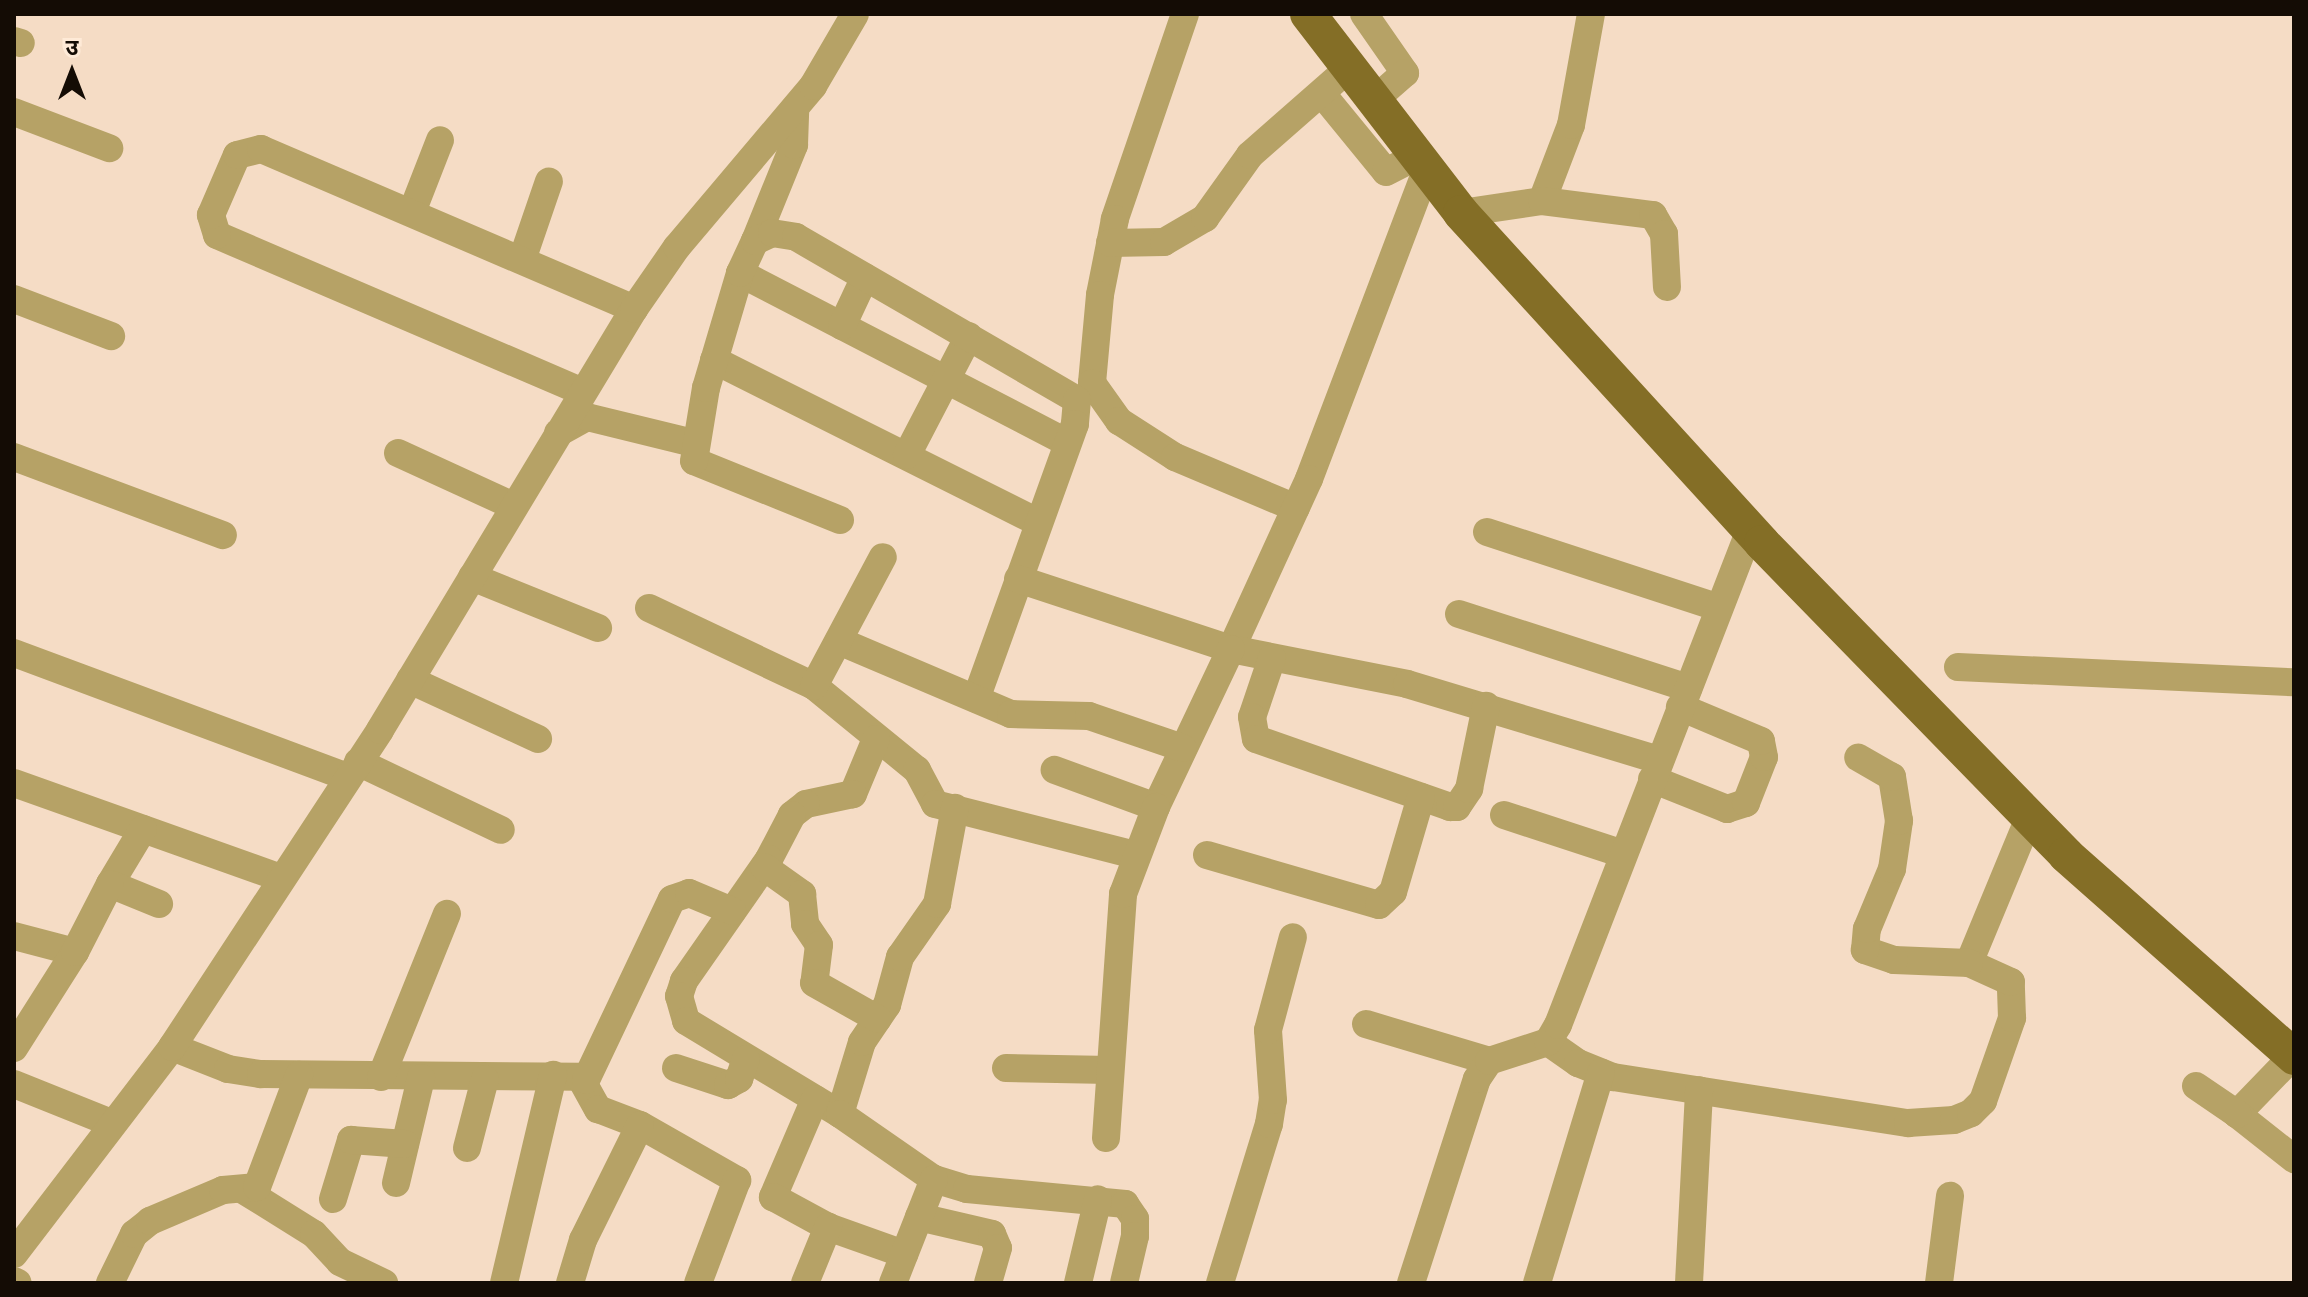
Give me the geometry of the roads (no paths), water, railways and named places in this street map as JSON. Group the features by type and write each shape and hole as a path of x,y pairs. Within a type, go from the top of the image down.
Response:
{"main road":[{"path":"1308,14 1461,213 1750,530 2029,818 2294,1056"}],"street":[{"path":"14,1254 109,1122 172,1047 410,680 634,309 677,247 795,108 855,14"},
{"path":"1185,14 1110,243 1090,370 1098,396 1119,421 1175,457 1296,508"},
{"path":"1356,140 1405,73 1364,14"},
{"path":"1542,201 1571,125 1591,14"},
{"path":"1110,243 1164,242 1205,218 1250,155 1323,95 1348,69"},
{"path":"1323,95 1356,140 1386,172 1421,164"},
{"path":"795,108 794,145 740,273 694,443 698,465 840,520"},
{"path":"15,116 109,148"},
{"path":"412,212 440,140"},
{"path":"583,392 217,235 211,215 237,155 252,148 412,212 634,309"},
{"path":"1106,1138 1123,894 1135,855 1296,508 1421,164"},
{"path":"522,260 549,181"},
{"path":"1461,213 1542,201 1653,215 1664,234 1667,287"},
{"path":"755,241 784,233 1077,400 1068,443 976,699"},
{"path":"740,273 1068,443"},
{"path":"842,326 865,277"},
{"path":"14,299 111,336"},
{"path":"907,455 969,336"},
{"path":"714,360 1038,522"},
{"path":"558,433 587,417 694,443"},
{"path":"398,453 514,506"},
{"path":"14,457 223,535"},
{"path":"1548,1042 1750,530"},
{"path":"1487,532 1719,608"},
{"path":"814,686 883,557"},
{"path":"472,577 598,628"},
{"path":"1018,579 1231,649 1407,684 1486,706 1656,770 1727,809 1746,803 1764,757 1761,741 1684,697 1459,614"},
{"path":"649,608 814,686 917,770 928,799 1135,855"},
{"path":"839,641 1024,717 1089,716 1183,748"},
{"path":"14,653 353,769 501,830"},
{"path":"1272,658 1252,717 1256,739 1450,807 1464,800 1486,706"},
{"path":"1958,667 2294,682"},
{"path":"410,680 538,739"},
{"path":"876,739 853,794 797,807 764,867 684,981 680,1009 697,1030 840,1114 934,1179 967,1189 1098,1199 1125,1204 1135,1219 1124,1283"},
{"path":"1366,1024 1489,1061 1548,1042 1601,1073 1908,1123 1954,1120 1971,1113 1983,1101 2015,998 2011,982 2002,974 1969,963 1894,960 1865,950 1867,929 1892,869 1899,821 1892,777 1858,757"},
{"path":"1055,770 1156,807"},
{"path":"14,783 281,878"},
{"path":"1207,855 1379,905 1393,892 1421,797"},
{"path":"840,1114 862,1042 878,1019 900,957 937,904 955,808"},
{"path":"1504,815 1623,854"},
{"path":"1969,963 2029,818"},
{"path":"14,1048 75,952 143,829"},
{"path":"764,867 802,894 805,924 819,945 814,983 878,1019"},
{"path":"110,884 159,904"},
{"path":"732,911 689,893 672,899 586,1080 598,1109 640,1125 828,1227 904,1254"},
{"path":"381,1077 447,914"},
{"path":"14,936 75,952"},
{"path":"1220,1283 1269,1124 1273,1100 1268,1030 1293,937"},
{"path":"172,1047 228,1069 299,1075 485,1079 553,1075 586,1080"},
{"path":"2237,1114 2294,1056"},
{"path":"676,1068 728,1085 739,1079 746,1059"},
{"path":"1411,1283 1469,1099 1489,1061"},
{"path":"1006,1068 1110,1070"},
{"path":"1537,1283 1601,1073"},
{"path":"110,1283 134,1234 150,1221 223,1190 245,1191 257,1187 265,1175 299,1075"},
{"path":"504,1283 553,1075"},
{"path":"396,1183 421,1078"},
{"path":"467,1148 485,1079"},
{"path":"14,1084 109,1122"},
{"path":"2196,1086 2294,1159"},
{"path":"1689,1283 1699,1090"},
{"path":"773,1197 815,1099"},
{"path":"570,1283 583,1240 640,1125"},
{"path":"333,1199 351,1140 405,1144"},
{"path":"893,1283 934,1179"},
{"path":"698,1283 737,1180"},
{"path":"245,1191 314,1234 340,1262 384,1283"},
{"path":"1939,1283 1950,1196"},
{"path":"1078,1283 1098,1199"},
{"path":"919,1217 992,1234 998,1248 988,1283"},
{"path":"805,1283 828,1227"}]}
